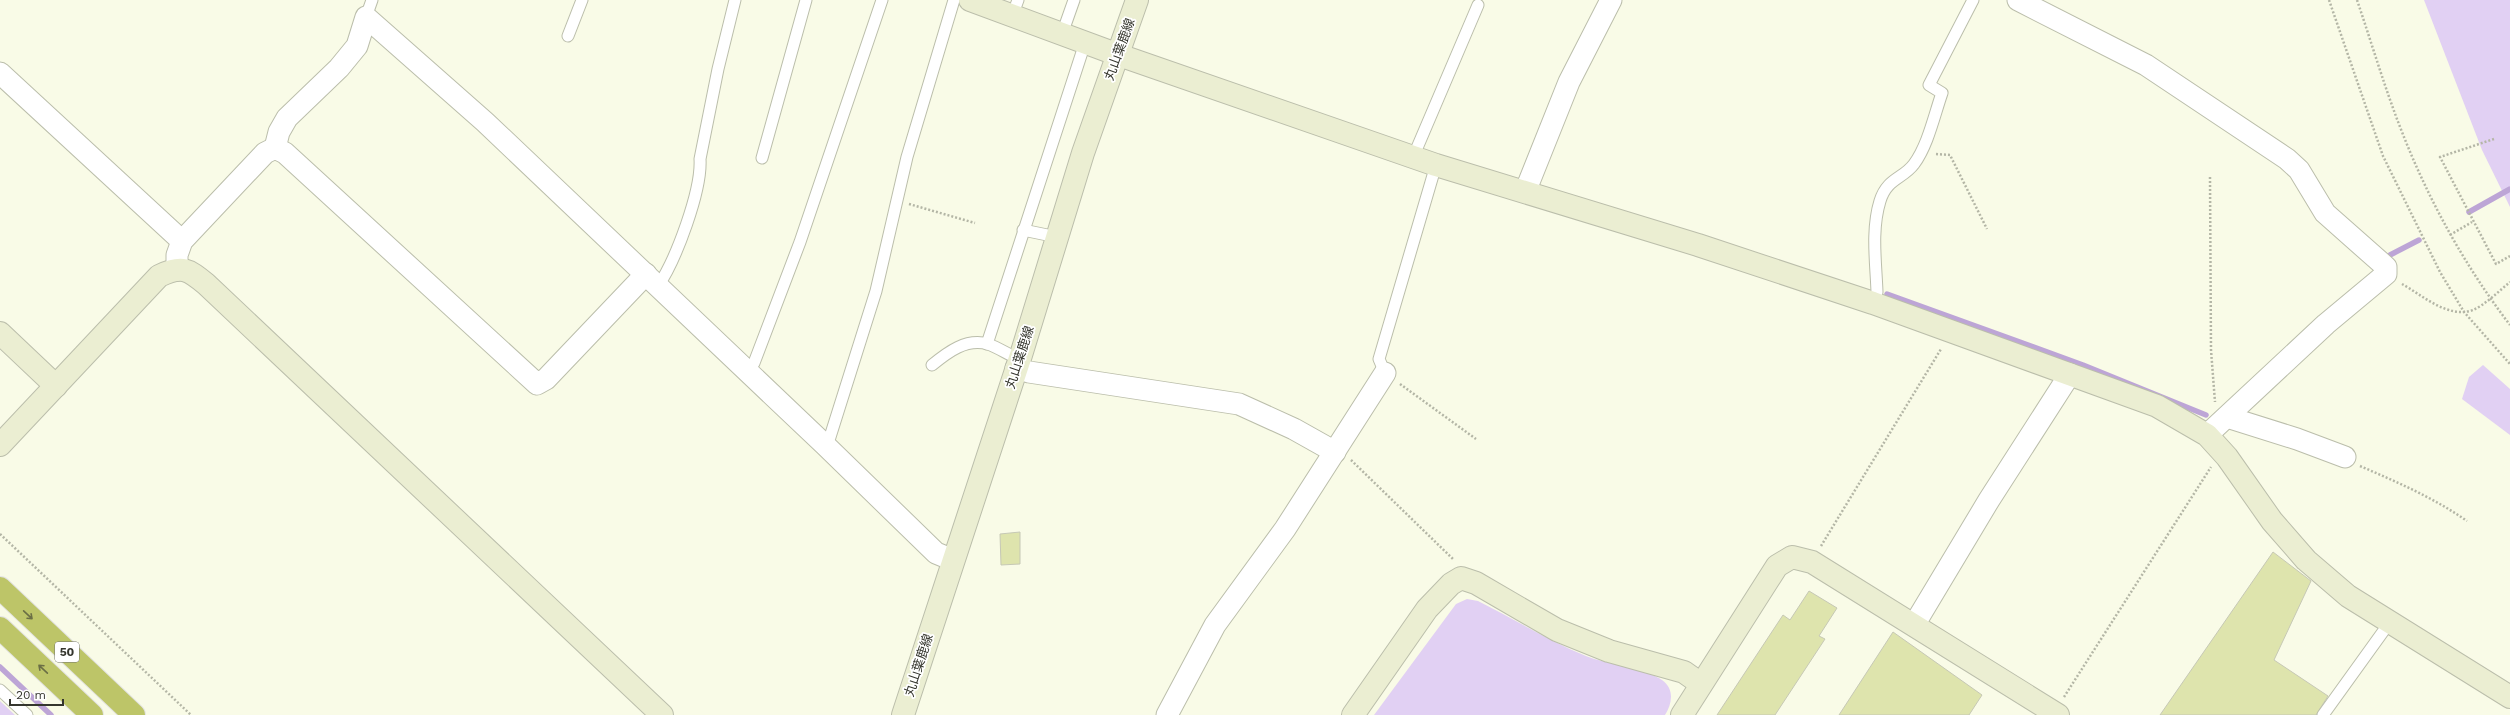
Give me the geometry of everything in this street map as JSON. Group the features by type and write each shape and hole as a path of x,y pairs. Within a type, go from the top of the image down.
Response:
{"highway":[{"name":"50","path":"0,588 134,715"},
{"name":"50","path":"0,628 92,715"}],"street":[{"path":"970,0 1015,8 1062,34 1116,54 1414,155 1436,165 1691,242 1873,302 2157,406 2207,435 2227,457 2272,520 2306,560 2348,596 2510,697"},
{"name":"丸山葉鹿線","path":"903,715 1018,364 1116,54 1137,0"},
{"path":"1525,192 1569,82 1611,0"},
{"path":"2018,0 2146,65 2288,159 2299,170 2325,213 2386,267 2386,274 2326,324 2227,418 2207,435"},
{"path":"275,148 279,132 287,118 339,68 357,46 369,9 468,107 652,280 936,553 953,560"},
{"path":"0,73 182,241"},
{"path":"275,148 285,153 537,384 546,379 652,280"},
{"path":"177,270 177,255 182,241 264,153 275,148"},
{"path":"0,445 159,276 177,270 192,272 662,715"},
{"path":"0,333 56,386"},
{"path":"1018,364 1239,404 1294,428 1335,452"},
{"path":"1167,715 1215,625 1285,529 1385,374"},
{"path":"1914,625 2070,374"},
{"path":"2227,418 2297,439 2345,456"},
{"path":"1682,715 1777,566 1792,557 1812,562 2056,714"},
{"path":"1353,715 1427,609 1451,584 1461,578 1476,583 1557,630 1609,651 1684,672 1701,684"}],"lane":[{"path":"568,36 582,0"},
{"path":"652,280 686,225 701,173 700,159 716,76 735,0"},
{"path":"762,158 806,0"},
{"path":"748,372 754,363 800,242 882,0"},
{"path":"825,445 830,436 876,291 907,158 954,0"},
{"path":"1062,34 1074,0"},
{"path":"1873,302 1877,292 1875,224 1880,200 1890,182 1913,166 1921,152 1942,93 1930,85 1973,0"},
{"path":"1414,155 1478,5"},
{"path":"987,344 1085,42"},
{"path":"1385,374 1379,359 1436,165"},
{"path":"1024,230 1057,237"},
{"path":"932,365 960,346 987,344 1018,364"},
{"path":"2322,715 2390,622"},
{"path":"0,690 27,715"}],"path":[{"path":"2329,0 2383,156 2440,272 2464,312 2510,364"},
{"path":"2357,0 2402,132 2450,235 2489,298 2510,325"},
{"path":"2494,139 2440,155 2440,157 2472,222 2496,264 2510,256"},
{"path":"1921,152 1950,155 1987,229"},
{"path":"2210,177 2213,400 2227,418"},
{"path":"897,201 975,223"},
{"path":"2450,235 2472,222"},
{"path":"2386,274 2444,309 2464,312 2474,310 2510,282"},
{"path":"1812,562 1952,331"},
{"path":"1385,374 1476,439"},
{"path":"1335,452 1348,457 1454,559 1461,578"},
{"path":"2345,456 2351,462 2408,487 2468,521"},
{"path":"2056,714 2209,468 2227,457"},
{"path":"0,534 191,715"}],"shaded area":[{"path":"2424,0 2510,0 2510,207 2482,150"},
{"path":"2483,365 2510,389 2510,435 2462,399 2469,377"},
{"path":"1467,599 1478,601 1545,637 1586,656 1647,673 1662,680 1671,692 1671,701 1665,715 1374,715 1456,604"},
{"path":"0,701 15,715 0,715"}],"building":[{"path":"1020,532 1020,564 1001,565 1000,534"},
{"path":"2273,552 2311,581 2274,660 2328,696 2316,715 2160,715"},
{"path":"1809,591 1837,608 1819,636 1825,639 1775,715 1717,715 1783,615 1790,620"},
{"path":"1893,632 1982,695 1969,715 1839,715"}],"waterway":[{"path":"2469,212 2510,189"},
{"path":"2390,255 2419,240"},
{"path":"1887,294 2083,365 2206,415"},
{"path":"0,667 51,715"}]}
